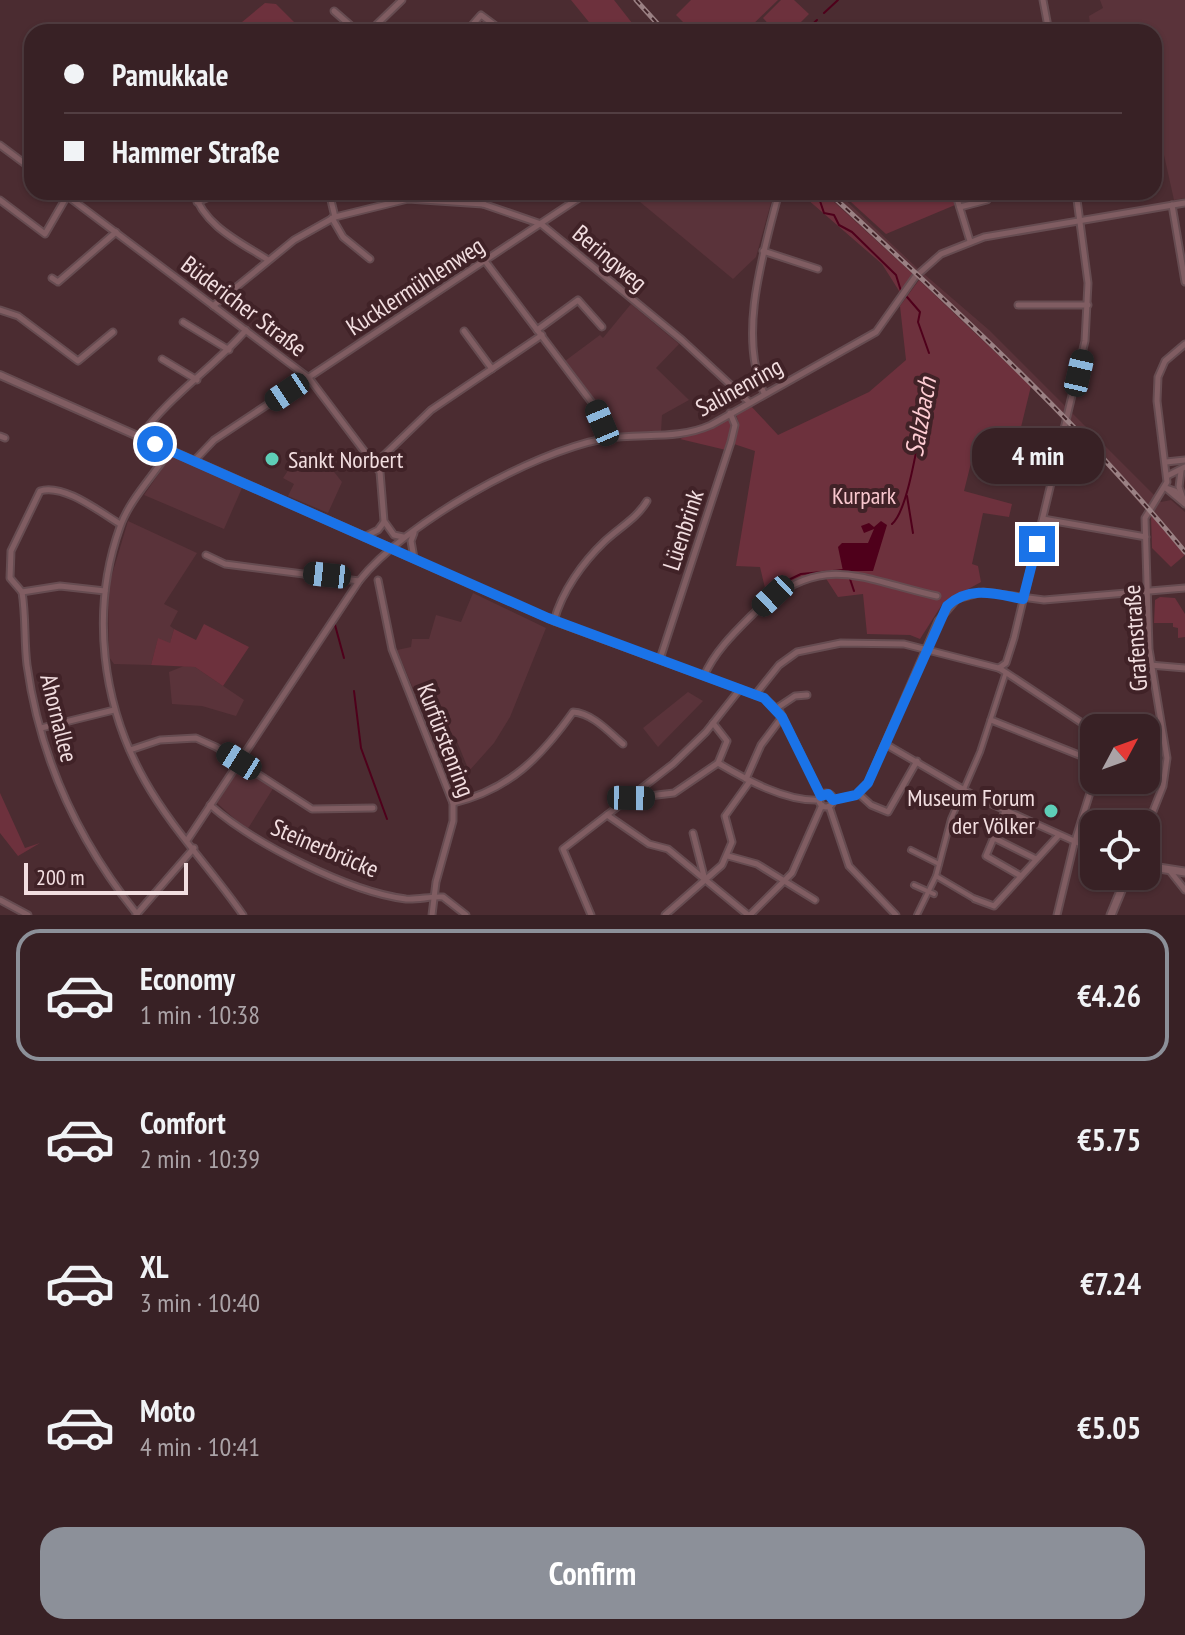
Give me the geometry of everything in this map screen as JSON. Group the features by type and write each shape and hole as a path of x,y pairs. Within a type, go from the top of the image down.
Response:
{"main road":[{"path":"1160,869 1185,872"},
{"path":"1111,915 1121,890"}],"street":[{"path":"377,24 402,0"},
{"path":"1043,0 1048,24"},
{"path":"334,11 349,24"},
{"path":"473,24 481,15 493,24"},
{"path":"0,145 24,163"},
{"path":"0,200 45,234 62,200"},
{"name":"Büdericher Straße","path":"73,200 309,378 375,464 382,480 384,521"},
{"path":"202,200 197,202 219,228 268,260"},
{"path":"330,200 333,218 343,237 370,259"},
{"name":"Beringweg","path":"213,306 268,260 333,218 402,200"},
{"name":"Beringweg","path":"462,200 541,224 682,340 749,402"},
{"path":"483,204 484,200"},
{"name":"Kucklermühlenweg","path":"194,461 214,440 541,224 572,200"},
{"path":"764,393 755,368 754,339 763,251 777,200"},
{"path":"958,200 970,241"},
{"path":"960,207 987,200"},
{"path":"999,668 1008,658 1082,357 1088,305 1077,200"},
{"name":"Salinenring","path":"188,839 359,581 390,548 405,537 503,477 604,439 689,434 730,413 876,332 928,263 970,241 1185,203"},
{"path":"1172,205 1185,282"},
{"path":"52,278 58,282 116,232"},
{"path":"763,251 818,269"},
{"path":"485,261 596,408 604,439"},
{"path":"375,464 431,410 492,369 578,300 602,327"},
{"path":"1018,305 1088,305"},
{"path":"0,310 18,316 78,361 113,332"},
{"path":"183,322 229,350"},
{"path":"140,437 173,397 197,380 246,330"},
{"path":"464,331 492,369"},
{"path":"1183,469 1179,487 1185,504 1166,488 1166,462 1157,401 1158,377 1165,361 1185,344"},
{"path":"162,359 197,380"},
{"path":"0,375 554,621 740,689 777,708 851,868 896,915"},
{"name":"Lüenbrink","path":"660,659 735,425 730,413"},
{"path":"170,450 121,524 105,591 104,656 114,710 146,783 243,915"},
{"path":"1166,462 1185,460"},
{"path":"1167,476 1183,469"},
{"name":"Grafenstraße","path":"1154,810 1163,786 1167,758 1150,665 1146,537 1147,512 1166,488"},
{"name":"Ahornallee","path":"121,524 52,489 37,494 19,529 8,571 13,585 22,592 27,663 53,770 93,857 136,914"},
{"path":"554,621 559,601 595,552 641,512 647,501"},
{"path":"1043,519 1146,537"},
{"path":"364,537 378,530 384,521 394,535 405,537"},
{"path":"414,558 411,541 415,531"},
{"path":"206,555 225,564 359,581"},
{"path":"704,676 723,646 778,592 809,577 836,574 877,578 885,585 937,596"},
{"name":"Kurfürstenring","path":"378,580 392,649 453,803 453,821 432,915"},
{"path":"22,592 60,586 105,591"},
{"path":"718,763 748,780 804,799 823,802 859,793 887,745 944,611 957,599 983,592 1023,599 1149,593 1185,588"},
{"path":"755,695 779,665 807,649 867,642 928,648 972,663 999,668 1005,675 1080,720"},
{"path":"1150,665 1185,668"},
{"path":"917,915 932,893 963,788 991,720 1005,675"},
{"path":"591,915 562,853 565,846 673,764 713,723 740,689"},
{"path":"777,708 795,696 807,695"},
{"path":"41,728 114,710"},
{"path":"453,803 483,795 519,775 573,712 597,722 623,744"},
{"path":"665,915 706,881 728,856 732,839 725,816 748,780 761,745 782,717"},
{"path":"991,720 1080,755"},
{"path":"631,798 674,793 718,763 727,741 713,723"},
{"path":"130,750 160,740 196,738 239,761 312,809 373,808"},
{"path":"887,745 1002,810 1080,846"},
{"path":"859,793 871,805 888,812 917,761"},
{"path":"607,815 649,844 668,849 749,915 786,882 828,794 833,800"},
{"path":"1057,915 1090,794"},
{"name":"Steinerbrücke","path":"210,805 236,828 323,872 408,899 435,897"},
{"path":"1002,810 986,856 1021,876"},
{"path":"693,833 706,881"},
{"path":"936,876 975,899 994,906 1058,836"},
{"path":"994,838 1036,859"},
{"path":"136,914 194,848"},
{"path":"911,850 939,864"},
{"path":"728,856 757,864 815,900"},
{"path":"1170,871 1185,890"},
{"path":"914,885 932,893"},
{"path":"435,897 450,900 466,915"},
{"path":"0,900 28,915"}],"shaded area":[{"path":"1100,0 1185,0 1185,198 1174,200 1162,146 1162,24 1090,24 1089,16 1103,8"},
{"path":"638,200 772,200 756,257 733,279"},
{"path":"832,200 845,200 918,269 913,274"},
{"path":"924,274 989,330 1161,502 1171,500 1185,512 1185,555 1062,415 919,280"},
{"path":"631,304 679,344 656,368 689,400 662,415 661,432 610,434 599,406 565,361 600,335 603,338"},
{"path":"302,450 317,470 327,463 342,482 328,513 288,496 294,484 283,478"},
{"path":"171,456 242,488 224,529 144,495"},
{"path":"128,521 197,553 164,604 178,611 170,626 174,629 170,644 158,639 151,665 114,664 109,657 108,588"},
{"path":"881,521 887,525 873,571 843,571 838,547 842,543 868,543 874,529 864,533 861,526 869,523 874,527"},
{"path":"473,593 546,628 510,717 494,743 469,771 456,739 437,746 397,650 411,647 412,639 429,639 436,615 461,622"},
{"path":"184,666 195,667 244,700 236,716 202,706 172,704 169,672"},
{"path":"688,692 703,701 658,747 643,728"},
{"path":"241,765 274,787 247,830 217,803"}],"green space":[{"path":"571,0 614,0 633,24 590,24"},
{"path":"691,0 778,0 753,24 685,24 676,15"},
{"path":"781,0 794,0 809,14 799,24 769,24 763,18"},
{"path":"265,3 276,4 295,23 295,24 240,24"},
{"path":"808,200 832,200 913,274 901,294 882,264"},
{"path":"849,200 953,200 955,205 886,234"},
{"name":"Kurpark","path":"919,280 1031,386 1013,460 974,451 964,491 1012,504 1009,517 983,513 972,564 978,566 981,582 943,603 920,639 910,635 867,634 863,594 838,597 825,577 791,586 776,600 765,588 760,567 736,566 755,451 734,444 739,424 736,414 750,405 778,435 869,392 906,360 900,306"},
{"path":"726,418 733,425 726,450 680,439"},
{"path":"1151,515 1185,555 1171,567 1152,548"},
{"path":"1160,597 1175,598 1185,614 1185,637 1178,638 1178,628 1173,627 1173,623 1154,623 1155,600"},
{"path":"204,624 249,647 223,686 195,667 151,665 158,638 170,643 174,629 196,640"},
{"path":"0,793 25,848 40,843 18,856 0,833"}],"waterway":[{"name":"Salzbach","path":"824,13 838,0"},
{"name":"Salzbach","path":"813,24 817,20"},
{"name":"Salzbach","path":"810,200 820,201 824,213 834,215 839,225 852,232 896,275 901,291"},
{"name":"Salzbach","path":"907,297 920,312 918,322 929,353"},
{"name":"Salzbach","path":"892,524 909,484 927,395"},
{"name":"Salzbach","path":"907,496 913,533"},
{"path":"782,583 801,574 843,570"},
{"path":"850,579 854,591"},
{"path":"335,625 344,658"},
{"path":"354,691 361,748 387,819"}],"railway":[{"path":"636,0 658,24"},
{"path":"837,200 1058,410 1185,552"}],"place":[{"name":"Sankt Norbert","path":"272,459"},
{"name":"Museum Forum der Völker","path":"1051,811"}],"route":[{"path":"155,444 548,618 764,698 777,708 821,796 828,794 833,800 856,795 868,783 881,760 947,606 971,593 1023,599 1037,544"}]}
